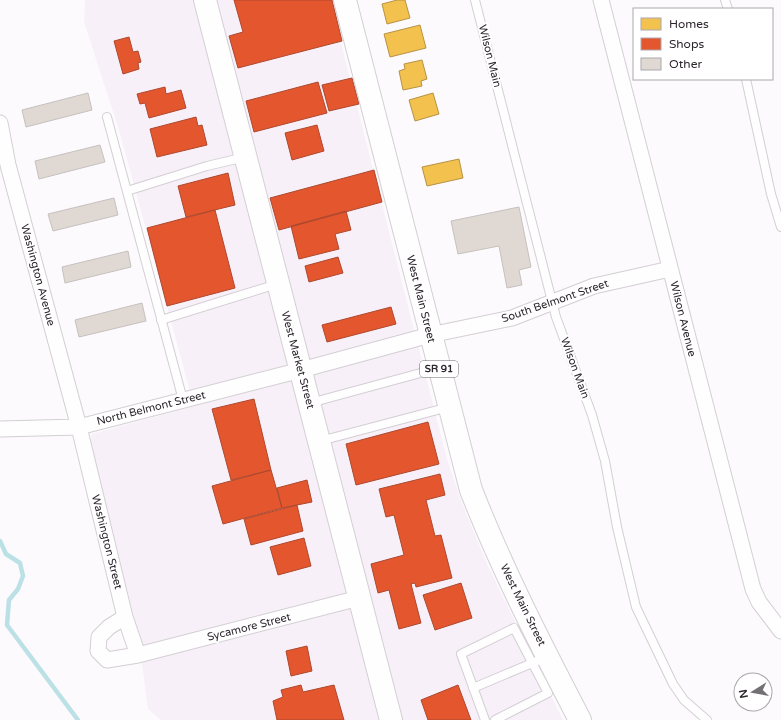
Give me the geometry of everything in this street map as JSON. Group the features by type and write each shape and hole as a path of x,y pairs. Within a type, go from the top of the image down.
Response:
{"main road":[{"name":"West Market Street","path":"205,0 391,720"},
{"name":"West Main Street","path":"345,0 471,490 522,624 540,659 580,720"}],"street":[{"name":"Wilson Avenue","path":"601,0 753,589 759,602 781,631"},
{"name":"Washington Avenue","path":"0,123 10,173 79,427"},
{"name":"South Belmont Street","path":"301,370 430,335 512,318 552,304 594,286 670,269"},
{"name":"North Belmont Street","path":"0,430 79,427 301,370"},
{"name":"Washington Street","path":"79,427 125,617 138,655"},
{"name":"Sycamore Street","path":"125,617 109,627 99,637 98,651 107,660 138,655 359,598"}],"lane":[{"name":"Wilson Main","path":"475,0 552,304 592,415 603,453 617,527 636,607 673,684 684,700 707,720"},
{"path":"746,80 771,194 781,226"},
{"path":"107,117 183,400"},
{"path":"127,191 207,166 245,157"},
{"path":"161,320 278,284"},
{"path":"309,403 439,368"},
{"path":"319,441 449,407"},
{"path":"485,720 461,654 522,624"},
{"path":"473,688 540,659 548,693 495,720"}],"shaded area":[{"path":"85,0 330,0 447,459 460,498 487,564 563,720 161,720 148,709 138,634 90,443 92,434 194,406 119,130 84,22"}],"building: Homes":[{"path":"397,0 405,0 410,18 387,24 382,4"},
{"path":"420,25 426,48 390,57 384,34"},
{"path":"422,60 427,79 421,81 422,86 403,90 399,71 405,69 404,64"},
{"path":"433,93 439,114 415,121 409,100"},
{"path":"459,159 463,178 427,186 422,167"}],"building: Shops":[{"path":"234,0 332,0 342,41 238,68 229,36 243,32"},
{"path":"129,37 133,52 138,51 141,62 138,63 139,69 123,74 114,41"},
{"path":"352,78 359,104 329,111 322,85"},
{"path":"318,82 327,113 254,132 246,101"},
{"path":"165,87 166,94 181,90 186,108 149,118 145,103 140,104 137,94"},
{"path":"196,117 198,126 202,125 207,145 157,157 150,129"},
{"path":"317,125 324,151 292,160 285,133"},
{"path":"374,170 382,202 279,230 270,198"},
{"path":"228,173 235,205 186,217 178,186"},
{"path":"215,210 235,288 167,306 147,228"},
{"path":"346,211 351,230 335,234 339,249 299,259 291,226"},
{"path":"338,257 343,273 309,282 305,266"},
{"path":"391,307 396,324 327,342 322,325"},
{"path":"254,399 271,470 231,480 212,409"},
{"path":"428,422 439,464 356,485 346,444"},
{"path":"271,470 282,508 223,524 212,486"},
{"path":"440,474 445,495 426,500 435,536 441,535 452,578 416,587 415,583 411,584 421,623 399,629 389,590 378,593 371,564 404,555 394,515 386,517 379,489"},
{"path":"307,480 312,502 282,508 277,488"},
{"path":"297,505 303,531 251,545 244,519"},
{"path":"304,538 311,566 278,575 270,547"},
{"path":"461,583 472,618 435,630 423,595"},
{"path":"307,646 312,671 291,676 286,651"},
{"path":"301,685 303,692 334,685 344,720 277,720 273,701 283,697 281,690"},
{"path":"458,685 471,720 428,720 421,700"}],"building: Other":[{"path":"88,93 92,110 26,127 22,110"},
{"path":"100,145 105,162 39,179 35,161"},
{"path":"114,198 118,215 53,231 48,214"},
{"path":"519,207 531,267 519,270 522,285 507,288 499,246 458,254 451,221"},
{"path":"128,251 131,267 65,283 62,267"},
{"path":"142,303 146,321 79,337 75,320"}],"waterway":[{"path":"0,541 6,554 20,563 23,576 18,589 9,600 7,625 78,720"}]}
